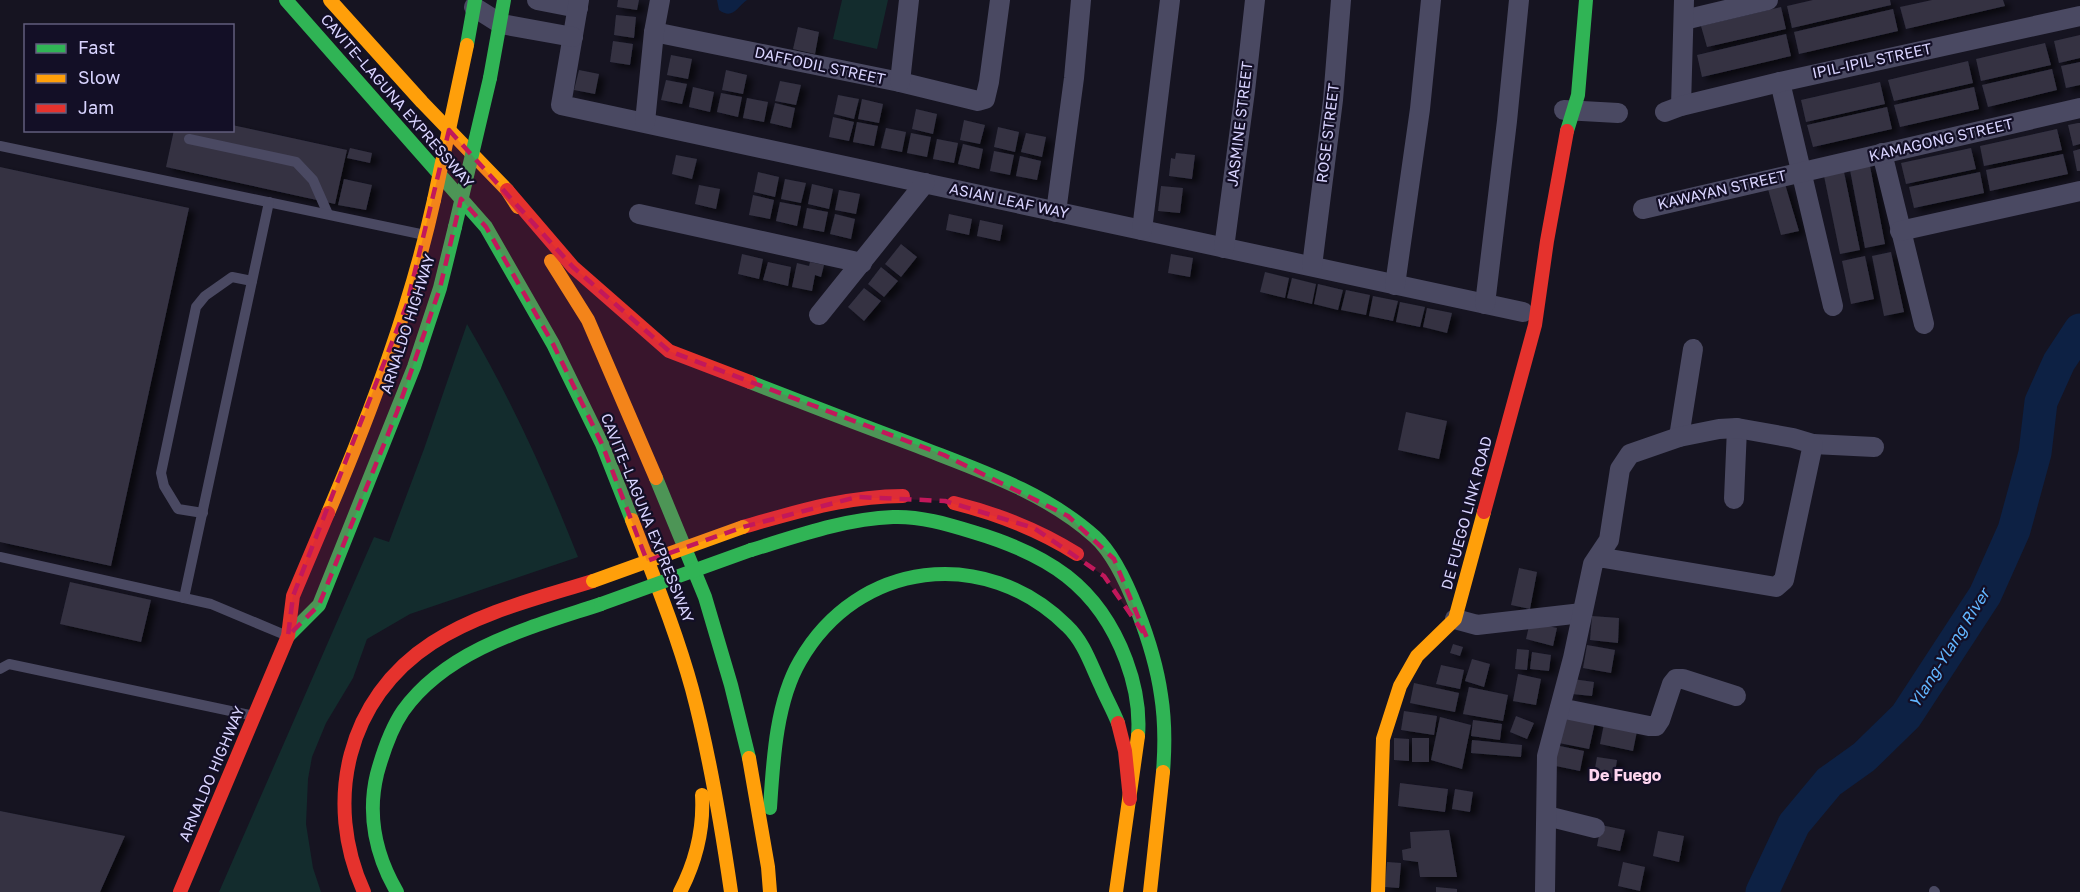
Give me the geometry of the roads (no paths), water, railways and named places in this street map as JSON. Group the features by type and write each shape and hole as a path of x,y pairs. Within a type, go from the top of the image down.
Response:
{"main road":[{"name":"CAVITE–LAGUNA EXPRESSWAY","path":"286,0 486,227 553,344 602,444 669,615 692,689 717,794 731,892"},
{"name":"CAVITE–LAGUNA EXPRESSWAY","path":"330,0 422,102 507,190 588,320 705,597 731,685 754,778 770,892"},
{"name":"ARNALDO HIGHWAY","path":"288,636 319,605 414,367 442,281 490,78 504,0"},
{"name":"DE FUEGO LINK ROAD","path":"1455,619 1535,325 1569,116 1574,0"},
{"name":"DE FUEGO LINK ROAD","path":"1569,116 1578,95 1586,0"},
{"name":"ARNALDO HIGHWAY","path":"180,892 288,636 293,596 333,501 407,304 427,236 475,3"},
{"path":"507,190 573,267 669,351 954,460 1010,484 1068,516 1095,537 1114,559 1126,581 1147,638 1158,677 1164,736 1163,769 1150,892"},
{"path":"364,892 347,842 343,810 344,788 352,746 361,724 384,687 413,656 452,632 497,611 593,581 743,527 830,502 857,497 887,495 918,497"},
{"path":"936,500 974,507 1034,528 1086,560"},
{"path":"396,892 378,851 373,813 373,794 378,765 388,736 398,719 422,688 437,675 476,650 497,640 751,550 846,523 896,517 923,519 980,532 1034,554 1060,569 1083,587 1104,612 1117,635 1126,659 1138,710 1138,737 1116,892"},
{"path":"768,867 771,795 776,753 785,704 799,662 815,638 838,613 850,604 888,583 914,576 957,573 986,578 1031,597 1063,622 1081,644 1091,662 1118,723 1127,761 1130,799"},
{"path":"1109,582 1135,616 1147,638"},
{"path":"1378,892 1383,740 1400,686 1417,656 1455,619"},
{"path":"680,892 698,850 703,809 692,689"}],"street":[{"path":"475,3 493,0"},
{"name":"ASIAN LEAF WAY","path":"537,0 578,4 561,105 1523,312"},
{"path":"645,122 654,32 660,0"},
{"path":"900,82 909,0"},
{"name":"DAFFODIL STREET","path":"654,32 900,82 978,101 985,99 1000,0"},
{"path":"1056,212 1074,78 1081,0"},
{"path":"1142,230 1170,0"},
{"name":"JASMINE STREET","path":"1224,248 1255,0"},
{"name":"ROSE STREET","path":"1312,266 1333,100 1341,0"},
{"path":"1395,285 1420,109 1431,0"},
{"path":"1485,304 1519,0"},
{"path":"1684,10 1768,0"},
{"path":"475,3 501,24 573,37"},
{"name":"IPIL-IPIL STREET","path":"1684,10 1673,109 1780,82 2080,16"},
{"path":"1780,82 1833,306"},
{"name":"KAMAGONG STREET","path":"1801,172 2080,108"},
{"path":"1569,116 1618,113"},
{"path":"1882,153 1924,324"},
{"name":"KAWAYAN STREET","path":"1643,209 1801,172"},
{"path":"819,315 925,183"},
{"path":"1900,231 2080,191"},
{"path":"639,214 862,263"},
{"path":"1679,437 1693,349"},
{"path":"1734,499 1737,428"},
{"path":"1545,892 1547,756 1573,658 1593,564 1609,540 1620,468 1630,454 1679,437 1737,428 1813,444 1874,447"},
{"path":"1598,557 1776,587 1784,580 1813,444"},
{"path":"1455,619 1477,625 1582,614"},
{"path":"1560,708 1656,726 1676,679 1683,679 1736,696"},
{"path":"1546,816 1595,828"}],"lane":[{"path":"189,139 296,162 313,180 328,214"},
{"path":"0,146 427,236"},
{"path":"184,598 269,202"},
{"path":"202,513 178,509 164,486 161,473 196,307 205,296 232,277 252,281"},
{"path":"0,557 211,604 288,636"},
{"path":"0,669 9,664 254,716"}],"water":[{"path":"717,0 747,0 728,14 719,10"}],"waterway":[{"name":"Ylang-Ylang River","path":"1762,892 1794,824 1829,782 1864,757 1906,716 1985,595 2014,530 2035,453 2041,402 2059,362 2080,330"}],"district":[{"name":"De Fuego","path":"1625,775"}]}
